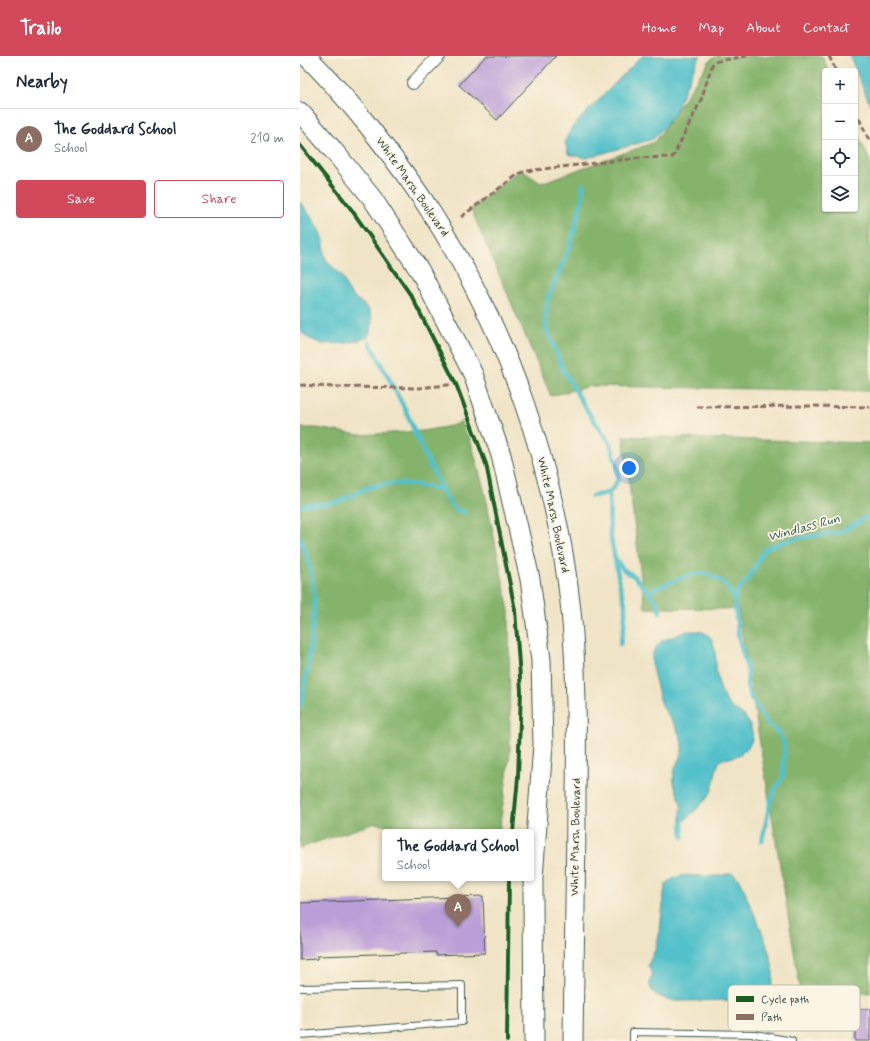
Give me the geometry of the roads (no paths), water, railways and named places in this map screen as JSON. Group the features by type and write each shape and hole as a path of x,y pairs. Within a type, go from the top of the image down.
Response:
{"main road":[{"name":"White Marsh Boulevard","path":"306,56 352,106 405,174 429,208 465,268 487,311 512,372 527,412 550,493 561,540 574,648 576,701 576,792 573,1041"},
{"path":"300,112 372,198 420,271 473,374 501,455 530,579 541,660 543,745 534,865"},
{"path":"533,881 534,1041"}],"street":[{"path":"413,83 439,56"}],"lane":[{"path":"300,988 462,985 462,1022 300,1035"},
{"path":"633,1041 633,1032 754,1034 792,1041"}],"water":[{"path":"642,56 701,56 698,59 673,116 653,139 586,158 568,154 565,141 572,127"},
{"path":"850,56 870,56 870,105 858,76 858,68 855,68"},
{"path":"300,202 313,219 323,238 326,259 329,264 341,275 349,292 369,310 372,322 368,337 347,343 322,344 308,338 300,331"},
{"path":"687,631 703,632 711,638 714,648 717,675 722,692 730,706 741,713 747,720 751,727 752,738 749,745 742,753 737,756 722,759 719,762 709,796 682,823 681,805 674,778 675,769 682,752 682,744 677,729 661,703 653,672 652,655 657,645 662,641"},
{"path":"731,873 742,883 768,948 773,968 773,982 772,985 728,985 728,1000 675,1001 663,998 656,994 651,988 650,982 652,974 648,965 656,948 660,930 665,886 675,878 682,876 717,876"}],"waterway":[{"path":"583,184 582,200 571,243 548,297 546,328 563,370 588,412 610,443 614,455 618,470 618,480 609,492 592,496"},
{"path":"370,343 405,409 422,449 443,491 451,505 456,510 465,512"},
{"name":"Windlass Run","path":"300,506 337,502 369,487 382,484 409,484 443,491"},
{"path":"609,492 610,533 620,586 625,603 624,628 620,644"},
{"name":"Windlass Run","path":"734,598 739,589 749,578 764,550 771,546 793,539 841,532 870,515"},
{"path":"300,537 309,563 314,593 314,613 308,667 300,707"},
{"name":"Windlass Run","path":"615,559 624,570 635,577 656,601 660,612"},
{"path":"647,591 692,574 704,573 724,583 734,598 739,639 748,672 747,687 752,700 765,721 778,732 784,744 783,775 775,789 770,803 762,841"},
{"path":"682,823 683,837"}],"place":[{"name":"The Goddard School","path":"458,927"}]}
